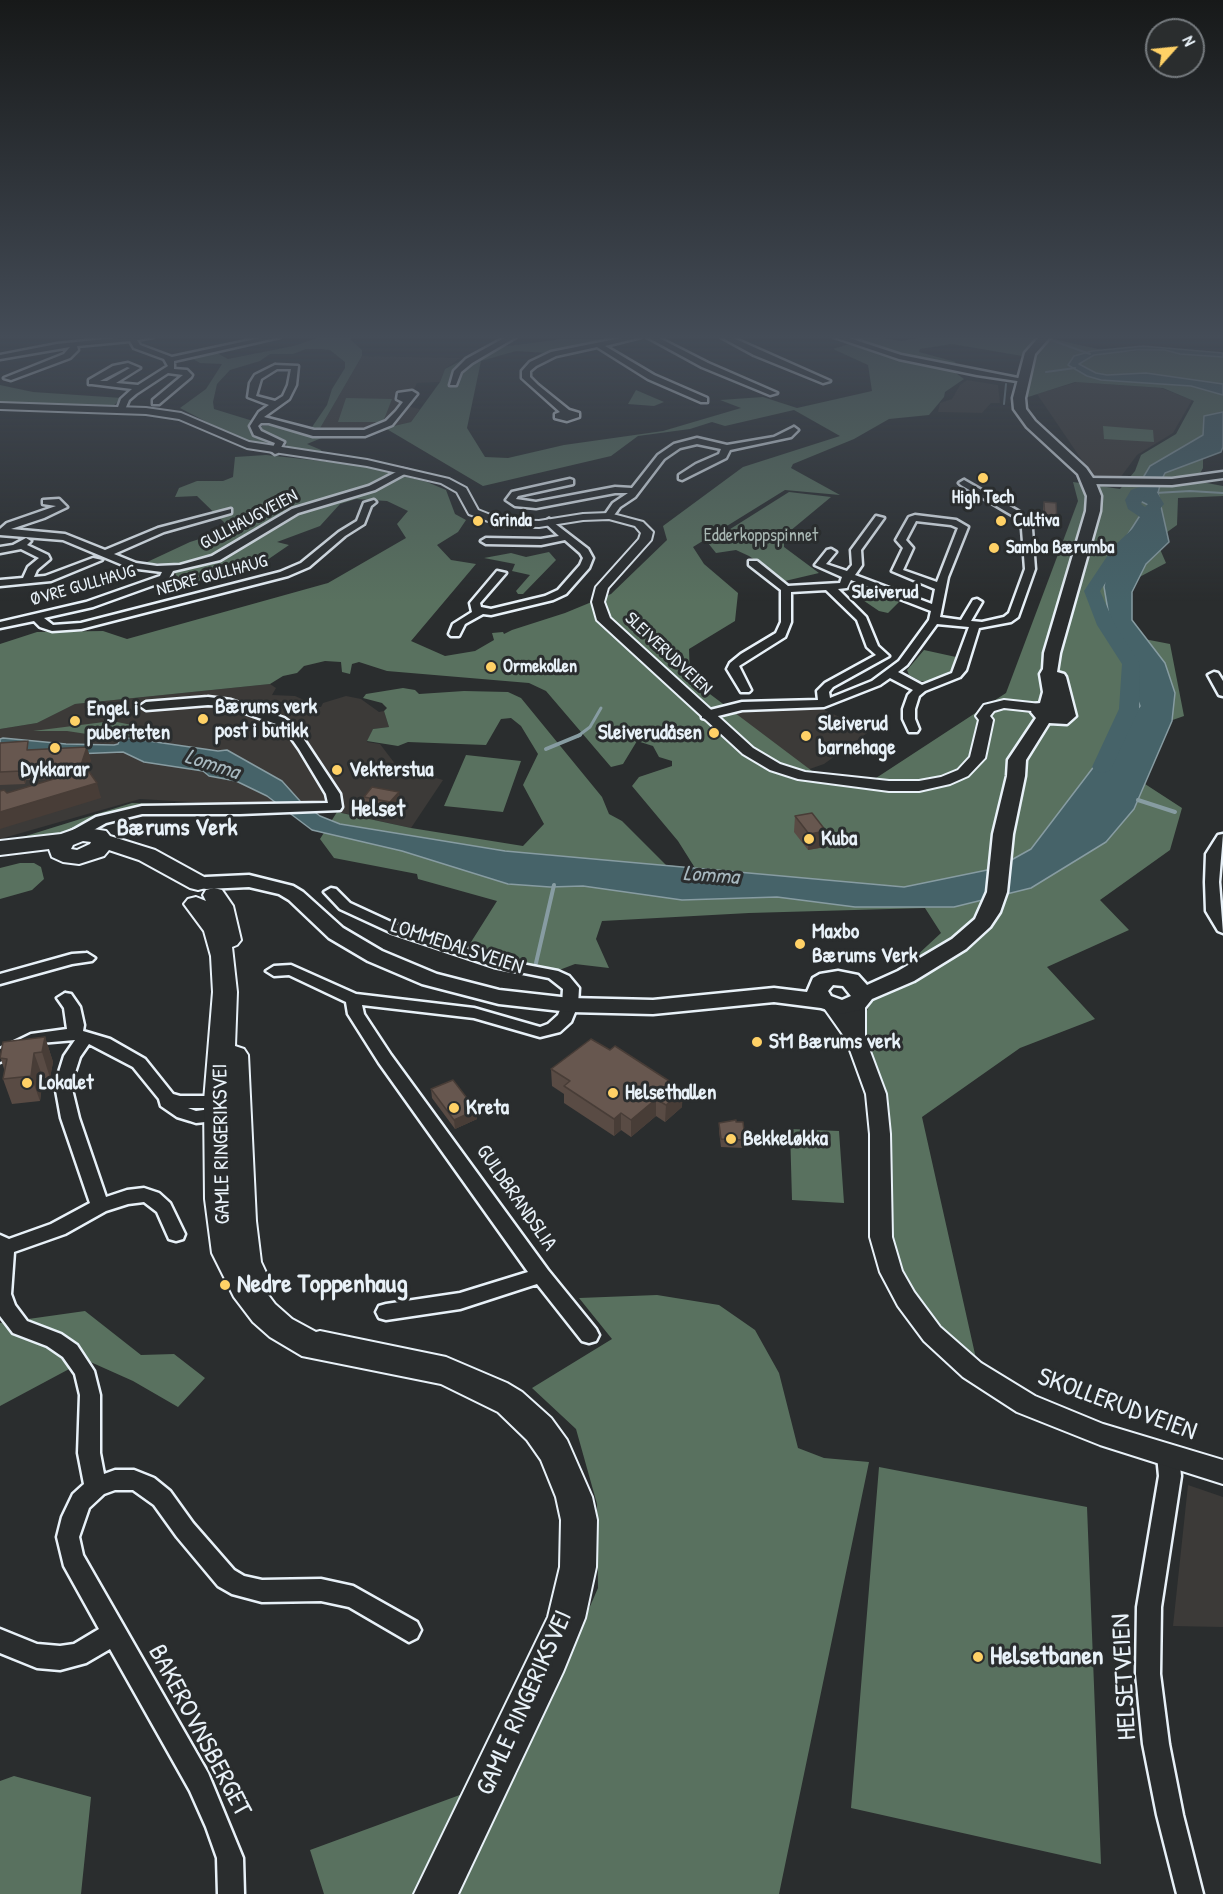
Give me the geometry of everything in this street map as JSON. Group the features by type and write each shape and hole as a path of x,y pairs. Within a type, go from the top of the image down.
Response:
{"main road":[{"path":"932,960 882,973 846,979 833,978 826,996 845,1007 860,1000 906,976 932,960 971,936 990,912 997,892 1003,834 1016,776 1050,712 1058,678 1052,669 1055,640 1093,511 1094,496 1089,481 1056,445 1033,425"},
{"path":"0,850 32,849 66,844 80,857 99,843 144,861 201,892"},
{"name":"LOMMEDALSVEIEN","path":"201,892 262,892 280,896 306,907 356,946 423,977 499,997 570,1005 662,1006 759,995 826,996"},
{"name":"GAMLE RINGERIKSVEI","path":"201,892 204,912 216,931 223,956 224,1107 239,1195 246,1262 258,1287 275,1308 290,1321 319,1338 320,1344 446,1371 510,1402 539,1429 555,1451 574,1497 579,1520 578,1567 566,1618 436,1894"},
{"path":"846,979 858,985 860,1000"}],"street":[{"name":"SLEIVERUDVEIEN","path":"202,425 247,445 275,451 355,461 405,471 456,486 464,494 470,508 482,517 513,524 609,516 639,524 647,531 647,535 602,587 598,602 600,613 612,630 706,715 748,751 775,767 819,779 889,786 932,784 963,773 977,758 986,720 999,712 1009,709 1050,712"},
{"path":"256,425 254,430 280,442 275,451"},
{"path":"290,425 314,433 365,433 383,425"},
{"path":"609,516 616,505 635,491 661,457 677,446 697,441 709,442 726,448 776,439 794,430"},
{"path":"682,477 699,466 723,456 726,448"},
{"name":"GULLHAUGVEIEN","path":"2,532 65,537 101,557 134,566 169,569 216,558 286,515 378,486 405,471"},
{"path":"1089,481 1163,482 1223,475"},
{"path":"570,482 515,494 511,500 518,504 536,505 615,490 635,491"},
{"path":"831,552 820,565 872,584 935,614 970,624 999,623 1014,615 1030,565 1027,529 1023,520 1015,513 964,483"},
{"name":"GULLHAUGVEIEN","path":"2,532 10,525 62,507 56,501 46,502"},
{"name":"NEDRE GULLHAUG","path":"37,618 44,625 52,628 81,626 284,574 304,565 342,534 361,522 367,505 371,502"},
{"name":"GULLHAUGVEIEN","path":"0,584 47,579 172,527 228,511"},
{"path":"706,715 742,706 824,703 852,694 890,673 912,653 935,614 940,587 963,527 960,523 921,517 912,519 901,540 908,548 897,571 872,584"},
{"path":"753,563 786,589 843,586 857,565 856,550 879,518"},
{"path":"455,634 461,622 479,612 491,612 549,598 562,592 588,562 584,551 549,522"},
{"path":"20,546 35,533"},
{"path":"486,541 531,542 567,537"},
{"path":"0,550 20,546 45,557 45,560 32,569 27,581"},
{"name":"ØVRE GULLHAUG","path":"0,625 90,605 155,582 167,576 169,569"},
{"path":"897,571 940,587"},
{"path":"479,612 475,603 501,573"},
{"path":"824,703 823,691 829,685 883,656 873,647 862,619 830,588"},
{"path":"746,690 733,669 734,665 781,634 786,622 786,589"},
{"path":"914,729 909,719 909,708 914,695 921,689 956,675 960,670 977,602"},
{"path":"890,673 921,689"},
{"path":"1214,675 1223,692"},
{"path":"66,844 90,825 134,811 335,807 333,794 305,749 291,729 280,722 227,703 208,701 146,706"},
{"path":"99,843 104,823 111,818"},
{"path":"1223,838 1213,854 1212,882 1213,911 1223,928"},
{"name":"LOMMEDALSVEIEN","path":"331,892 345,906 397,930 499,964 553,974 564,980 571,988 570,1005"},
{"path":"0,980 72,959 87,958"},
{"path":"274,971 291,970 353,999 474,1013 540,1032 554,1028 566,1018 570,1005"},
{"name":"SKOLLERUDVEIEN","path":"826,996 855,1038 872,1079 879,1112 881,1237 891,1272 918,1317 972,1370 1026,1404 1100,1434 1223,1472"},
{"path":"65,998 72,1007 80,1035 63,1085 70,1118 100,1206"},
{"name":"GULDBRANDSLIA","path":"353,999 356,1014 385,1059 541,1275 589,1335"},
{"name":"SKOLLERUDVEIEN","path":"855,1038 860,1000"},
{"path":"0,1056 37,1038 80,1035 104,1043 139,1063 167,1098 167,1102 183,1113 196,1117 224,1107"},
{"path":"176,1234 164,1208 153,1198 144,1195 127,1197 100,1206 58,1229 3,1245 1,1294 6,1309 21,1327 54,1340 70,1351 84,1371 90,1395 89,1453 96,1486 115,1480 135,1480 146,1485 162,1498 185,1530 226,1578 240,1586 262,1591 321,1590 353,1597 409,1630"},
{"name":"GULDBRANDSLIA","path":"386,1312 460,1301 541,1275"},
{"name":"HELSETVEIEN","path":"1168,1455 1170,1476 1149,1607 1148,1674 1156,1744 1170,1815 1190,1894"},
{"name":"BAKEROVNSBERGET","path":"96,1486 81,1501 68,1537 72,1558 199,1782 230,1858 231,1894"},
{"path":"0,1641 37,1656 60,1658 78,1655 114,1633"}],"shaded area":[{"path":"322,425 396,425 385,428 319,430"},
{"path":"1058,425 1177,425 1173,433 1137,455 1120,478 1094,478"},
{"name":"Bærums Verk","path":"270,684 276,688 272,695 295,696 304,700 307,707 321,707 323,703 346,696 361,699 379,712 384,711 389,727 373,729 367,742 380,744 399,769 437,776 436,778 443,780 411,828 329,810 140,799 0,839 0,729 37,723 75,704"},
{"path":"820,708 870,731 824,764 804,771 727,717 743,710"},
{"path":"1188,1485 1223,1497 1223,1627 1173,1626"}],"green space":[{"path":"213,425 251,425 249,430 276,443 275,445 256,445"},
{"path":"273,425 296,433 324,437 307,444 321,450 323,454 288,450 285,440 262,430 262,426"},
{"path":"313,425 322,425 319,430 310,430"},
{"path":"396,425 468,425 485,457 508,458 564,445 663,431 682,425 701,425 638,436 611,456 483,486 385,428"},
{"path":"821,425 878,425 854,439 793,464 791,468 840,495 785,490 693,547 704,564 738,593 735,621 689,649 690,679 812,771 873,780 1006,693 1078,501 1073,482 1120,489 1135,471 1141,455 1176,434 1181,425 1223,425 1223,438 1203,453 1203,468 1196,481 1223,486 1223,496 1178,498 1177,525 1156,540 1166,563 1128,583 1130,615 1139,638 1170,644 1184,716 1164,723 1145,784 1182,808 1170,850 1100,900 1129,930 1047,967 1095,1019 1020,1048 922,1117 977,1363 918,1317 881,1237 872,1079 855,1038 874,995 941,933 925,908 749,913 602,921 596,939 609,968 575,964 554,972 502,961 466,950 497,901 418,879 417,874 334,858 320,839 337,812 411,828 523,846 544,824 523,785 538,754 521,726 511,718 501,719 486,745 408,742 398,746 367,741 373,729 389,727 384,711 387,708 382,703 363,698 366,694 403,688 415,690 419,694 464,691 508,692 521,698 602,797 609,814 622,821 666,865 695,868 678,841 632,786 639,777 672,766 672,761 659,757 653,746 637,741 623,764 611,767 546,691 529,683 387,671 359,662 352,664 350,674 342,672 341,662 325,661 304,666 297,673 283,676 270,684 75,704 37,723 0,729 0,644 37,632 103,631 127,639 328,583 406,538 397,524 408,511 387,501 356,499 340,504 320,526 277,542 289,545 257,567 185,584 176,575 171,564 145,563 190,542 231,529 197,496 175,497 179,488 197,481 223,481 233,477 235,457 266,455 358,465 427,482 446,490 455,514 466,520 458,532 437,545 451,560 476,564 411,641 445,656 475,651 494,640 492,633 503,632 504,634 611,594 667,540 663,526 743,467 840,436"},
{"path":"1103,426 1153,430 1154,442 1104,439"},
{"name":"Edderkoppspinnet","path":"789,492 831,497 784,536 784,547 819,573 785,581 749,556 736,550 716,553 708,543"},
{"path":"549,552 556,560 523,594 518,594 516,591 530,575 512,571 515,564 484,558 511,553 526,557"},
{"path":"861,586 873,589 899,602 888,613 879,611 848,590"},
{"path":"924,650 956,657 955,666 928,682 920,681 909,675 907,670"},
{"path":"112,721 152,729 120,739 67,731 33,731"},
{"path":"466,755 521,761 503,812 444,806"},
{"path":"132,803 195,805 127,808 107,813 62,835 0,844"},
{"path":"20,863 34,863 41,867 44,879 32,890 0,899 0,868"},
{"path":"790,1129 839,1131 844,1203 792,1200"},
{"path":"657,1295 719,1305 755,1330 779,1373 798,1448 824,1458 869,1462 779,1894 324,1894 310,1850 517,1774 598,1588 597,1504 576,1429 532,1388 612,1339 579,1298"},
{"path":"85,1311 141,1355 174,1354 205,1378 178,1407 133,1381 86,1360 0,1406 0,1323"},
{"name":"Helsetbanen","path":"879,1467 1087,1507 1101,1864 851,1808"},
{"path":"14,1776 91,1797 81,1894 0,1894 0,1781"}],"water":[{"path":"1204,425 1223,425 1221,452 1165,473 1158,493 1169,542 1146,564 1132,592 1132,620 1165,663 1175,693 1172,721 1134,809 1106,842 1031,888 954,907 855,907 777,897 682,900 583,886 550,887 508,884 402,851 312,830 267,796 236,781 209,776 203,771 144,762 123,752 75,754 0,750 0,739 3,738 66,744 114,745 118,744 120,739 128,738 218,751 227,750 282,781 300,801 320,816 340,824 505,851 904,887 997,868 1031,849 1140,706 1111,628 1104,587 1107,567 1139,517 1156,509 1136,499 1150,466 1203,435"}],"building":[{"path":"1044,502 1056,503 1057,521 1045,520"},
{"path":"28,741 27,750 87,747 81,765 22,768 21,771 0,772 0,743"},
{"path":"87,769 97,783 0,812 0,791 4,790 7,793"},
{"path":"372,787 399,792 390,802 364,797"},
{"path":"812,813 826,831 809,834 795,816"},
{"path":"45,1037 42,1052 34,1053 31,1076 3,1079 7,1059 0,1058 3,1042"},
{"name":"Helsethallen","path":"591,1039 610,1050 615,1046 683,1090 666,1105 656,1099 631,1120 621,1113 614,1119 564,1086 570,1081 551,1069"},
{"name":"Kreta","path":"453,1080 476,1110 454,1120 431,1089"},
{"path":"736,1120 736,1122 743,1122 745,1140 721,1139 719,1123"}],"waterway":[{"name":"Lomma","path":"1148,489 1153,480"},
{"name":"Lomma","path":"1147,515 1133,506 1133,500 1136,493 1148,489"},
{"name":"Lomma","path":"1147,515 1156,504 1148,489"},
{"path":"1155,493 1190,491 1223,493"},
{"name":"Lomma","path":"1102,767 1129,709 1131,664 1106,625 1092,591 1120,549 1149,522 1147,515"},
{"path":"579,736 590,727 601,708"},
{"path":"546,749 579,736"},
{"path":"1138,800 1175,812"},
{"path":"536,963 554,885"}],"place":[{"name":"High Tech","path":"983,478"},
{"name":"Grinda","path":"478,521"},
{"name":"Cultiva","path":"1001,521"},
{"name":"Samba Bærumba","path":"994,548"},
{"name":"Ormekollen","path":"491,667"},
{"name":"Bærums verk post i butikk","path":"203,719"},
{"name":"Engel i puberteten","path":"75,721"},
{"name":"Sleiverudåsen","path":"714,733"},
{"name":"Sleiverud barnehage","path":"806,736"},
{"name":"Dykkarar","path":"55,748"},
{"name":"Vekterstua","path":"337,770"},
{"name":"Kuba","path":"809,839"},
{"name":"Maxbo Bærums Verk","path":"800,944"},
{"name":"St1 Bærums verk","path":"757,1042"},
{"name":"Lokalet","path":"27,1083"},
{"name":"Helsethallen","path":"613,1093"},
{"name":"Kreta","path":"454,1108"},
{"name":"Bekkeløkka","path":"731,1139"},
{"name":"Nedre Toppenhaug","path":"225,1285"},
{"name":"Helsetbanen","path":"978,1657"}],"district":[{"name":"Sleiverud","path":"885,593"},
{"name":"Helset","path":"378,810"},
{"name":"Bærums Verk","path":"177,829"}]}
